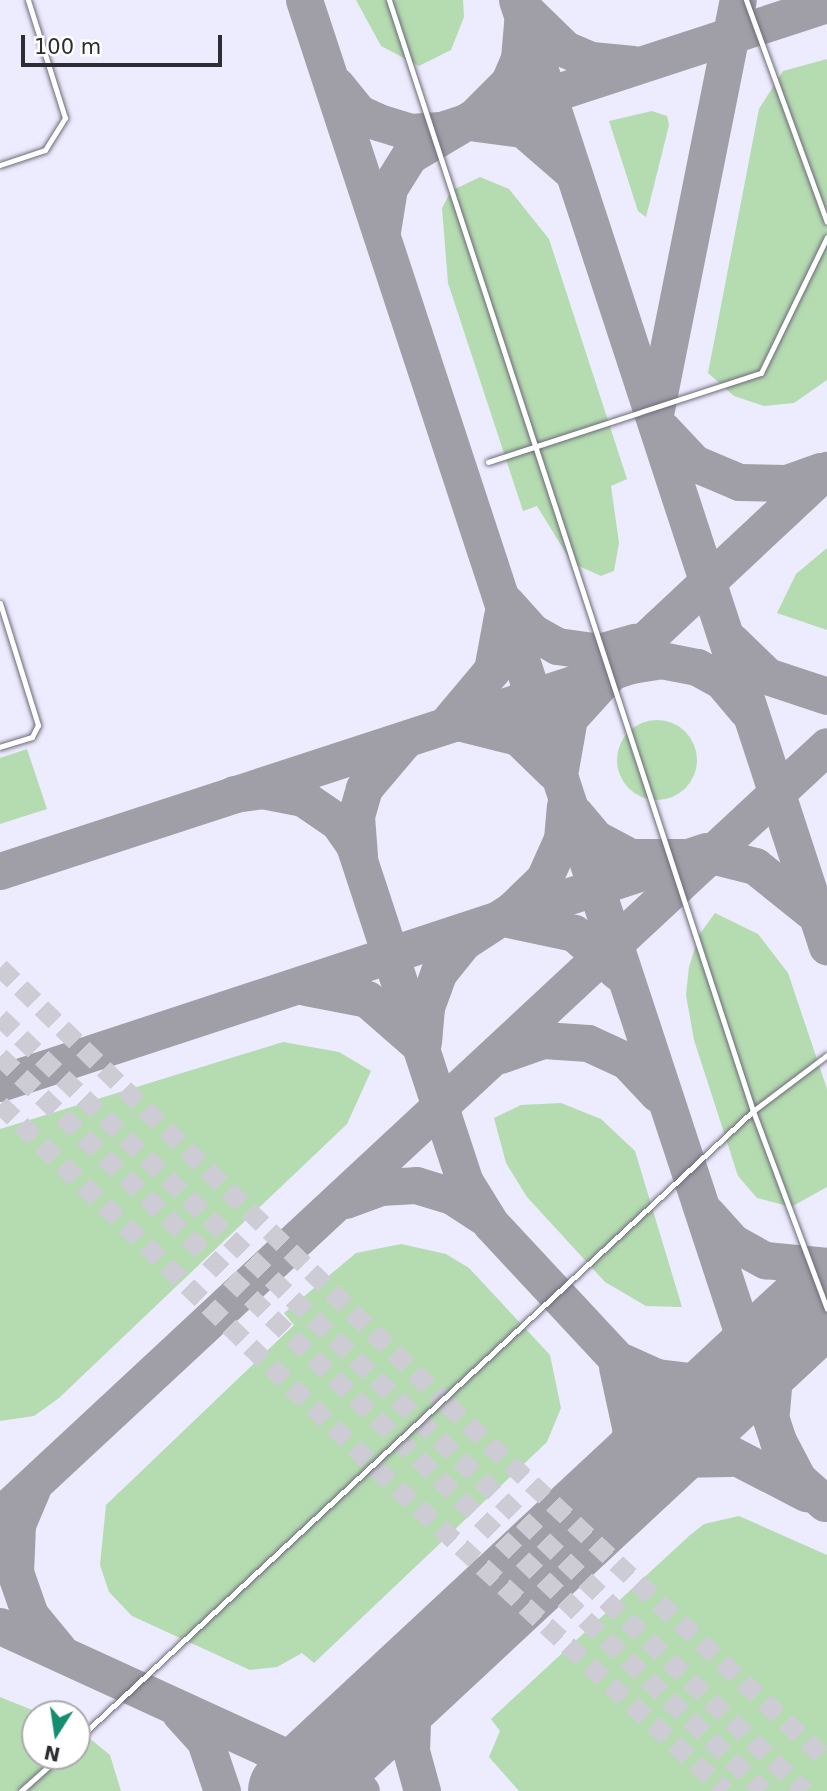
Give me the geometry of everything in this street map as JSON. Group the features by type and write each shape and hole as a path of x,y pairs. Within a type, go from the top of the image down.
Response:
{"lane":[{"path":"0,165 45,150 65,118 28,0"},
{"path":"389,0 753,1111 827,1309"},
{"path":"746,0 827,222"},
{"path":"488,463 761,373 827,237"},
{"path":"0,603 38,725 32,737 0,747"},
{"path":"91,1727 753,1111 827,1055"},
{"path":"21,1791 44,1770"}],"shaded area":[{"path":"0,0 827,0 827,1791 0,1791"}],"green space":[{"path":"356,0 463,0 464,17 451,50 419,66 381,46"},
{"path":"827,59 827,380 794,403 764,406 734,396 708,373 759,109 783,71"},
{"path":"652,111 667,116 669,125 646,217 638,211 609,121"},
{"path":"480,177 509,189 549,239 627,479 611,486 619,543 614,571 601,576 572,563 537,506 523,511 448,283 442,208 451,191"},
{"path":"827,548 827,630 777,613 796,574"},
{"path":"657,720 672,723 685,732 694,745 697,760 694,775 685,788 672,797 657,800 642,797 629,788 620,775 617,760 620,745 629,732 642,723"},
{"path":"27,749 47,809 0,824 0,758"},
{"path":"715,913 758,934 788,973 827,1089 827,1187 791,1207 757,1198 738,1176 694,1040 686,995 689,967 699,935"},
{"path":"283,1042 339,1052 371,1071 347,1124 59,1398 34,1416 0,1421 0,1129"},
{"path":"561,1103 601,1119 635,1151 682,1307 646,1306 605,1282 527,1197 506,1163 494,1118 521,1105"},
{"path":"401,1244 446,1254 469,1268 550,1355 561,1408 547,1442 314,1663 302,1653 277,1667 250,1670 132,1616 109,1592 100,1565 106,1505 294,1325 284,1313 356,1253"},
{"path":"739,1516 827,1555 827,1791 519,1791 489,1757 500,1731 491,1719 689,1536 704,1524"},
{"path":"0,1697 21,1706 21,1770 91,1770 91,1739 110,1755 121,1791 0,1791"}],"taxiway":[{"path":"304,0 778,1441 798,1479 825,1503"},
{"path":"517,0 827,947"},
{"path":"656,409 738,0"},
{"path":"336,85 359,113 378,122 410,132 441,130 827,4"},
{"path":"525,10 565,49 591,60 633,64"},
{"path":"382,231 389,188 410,155 474,117 509,82 519,58 522,22"},
{"path":"476,123 523,129 569,169"},
{"path":"662,429 694,463 739,482 787,483 820,471"},
{"path":"613,670 827,470"},
{"path":"506,603 532,632 557,646 599,652 635,642"},
{"path":"450,720 492,670 502,616"},
{"path":"731,641 767,676 827,696"},
{"path":"0,871 631,665 661,660 697,667 722,681 746,710"},
{"path":"560,769 569,718 609,674"},
{"path":"458,722 518,737 554,772"},
{"path":"359,856 356,816 364,788 403,742"},
{"path":"0,1515 827,746"},
{"path":"234,794 262,790 303,798 338,822 354,845 465,1182 491,1224 682,1429 806,1493"},
{"path":"423,1042 426,1007 439,972 463,942 512,910 544,879 562,839 565,806"},
{"path":"575,814 595,838 630,857 719,857 755,866 811,911"},
{"path":"0,1083 706,851"},
{"path":"512,920 574,933 618,972"},
{"path":"306,987 367,999 415,1041"},
{"path":"500,1055 543,1040 588,1043 627,1061 658,1094"},
{"path":"345,1200 380,1187 416,1185 452,1196 483,1216"},
{"path":"707,1214 732,1242 765,1260 827,1266"},
{"path":"771,1411 774,1374 791,1330 827,1314"},
{"path":"623,1362 657,1377 696,1382 752,1364"},
{"path":"605,1501 623,1468 631,1431 617,1367"},
{"path":"628,1479 671,1459 730,1458"},
{"path":"32,1489 17,1525 15,1572 30,1615 58,1649"},
{"path":"0,1626 361,1791"},
{"path":"422,1791 411,1751 412,1716 420,1683 438,1657"},
{"path":"180,1713 205,1741 222,1791"}],"runway":[{"path":"293,1791 827,1294"}],"tunnel":[{"path":"0,967 447,1404 827,1760"},
{"path":"0,1017 805,1791"},
{"path":"0,1056 764,1791"},
{"path":"0,1104 376,1468 726,1791"}]}
